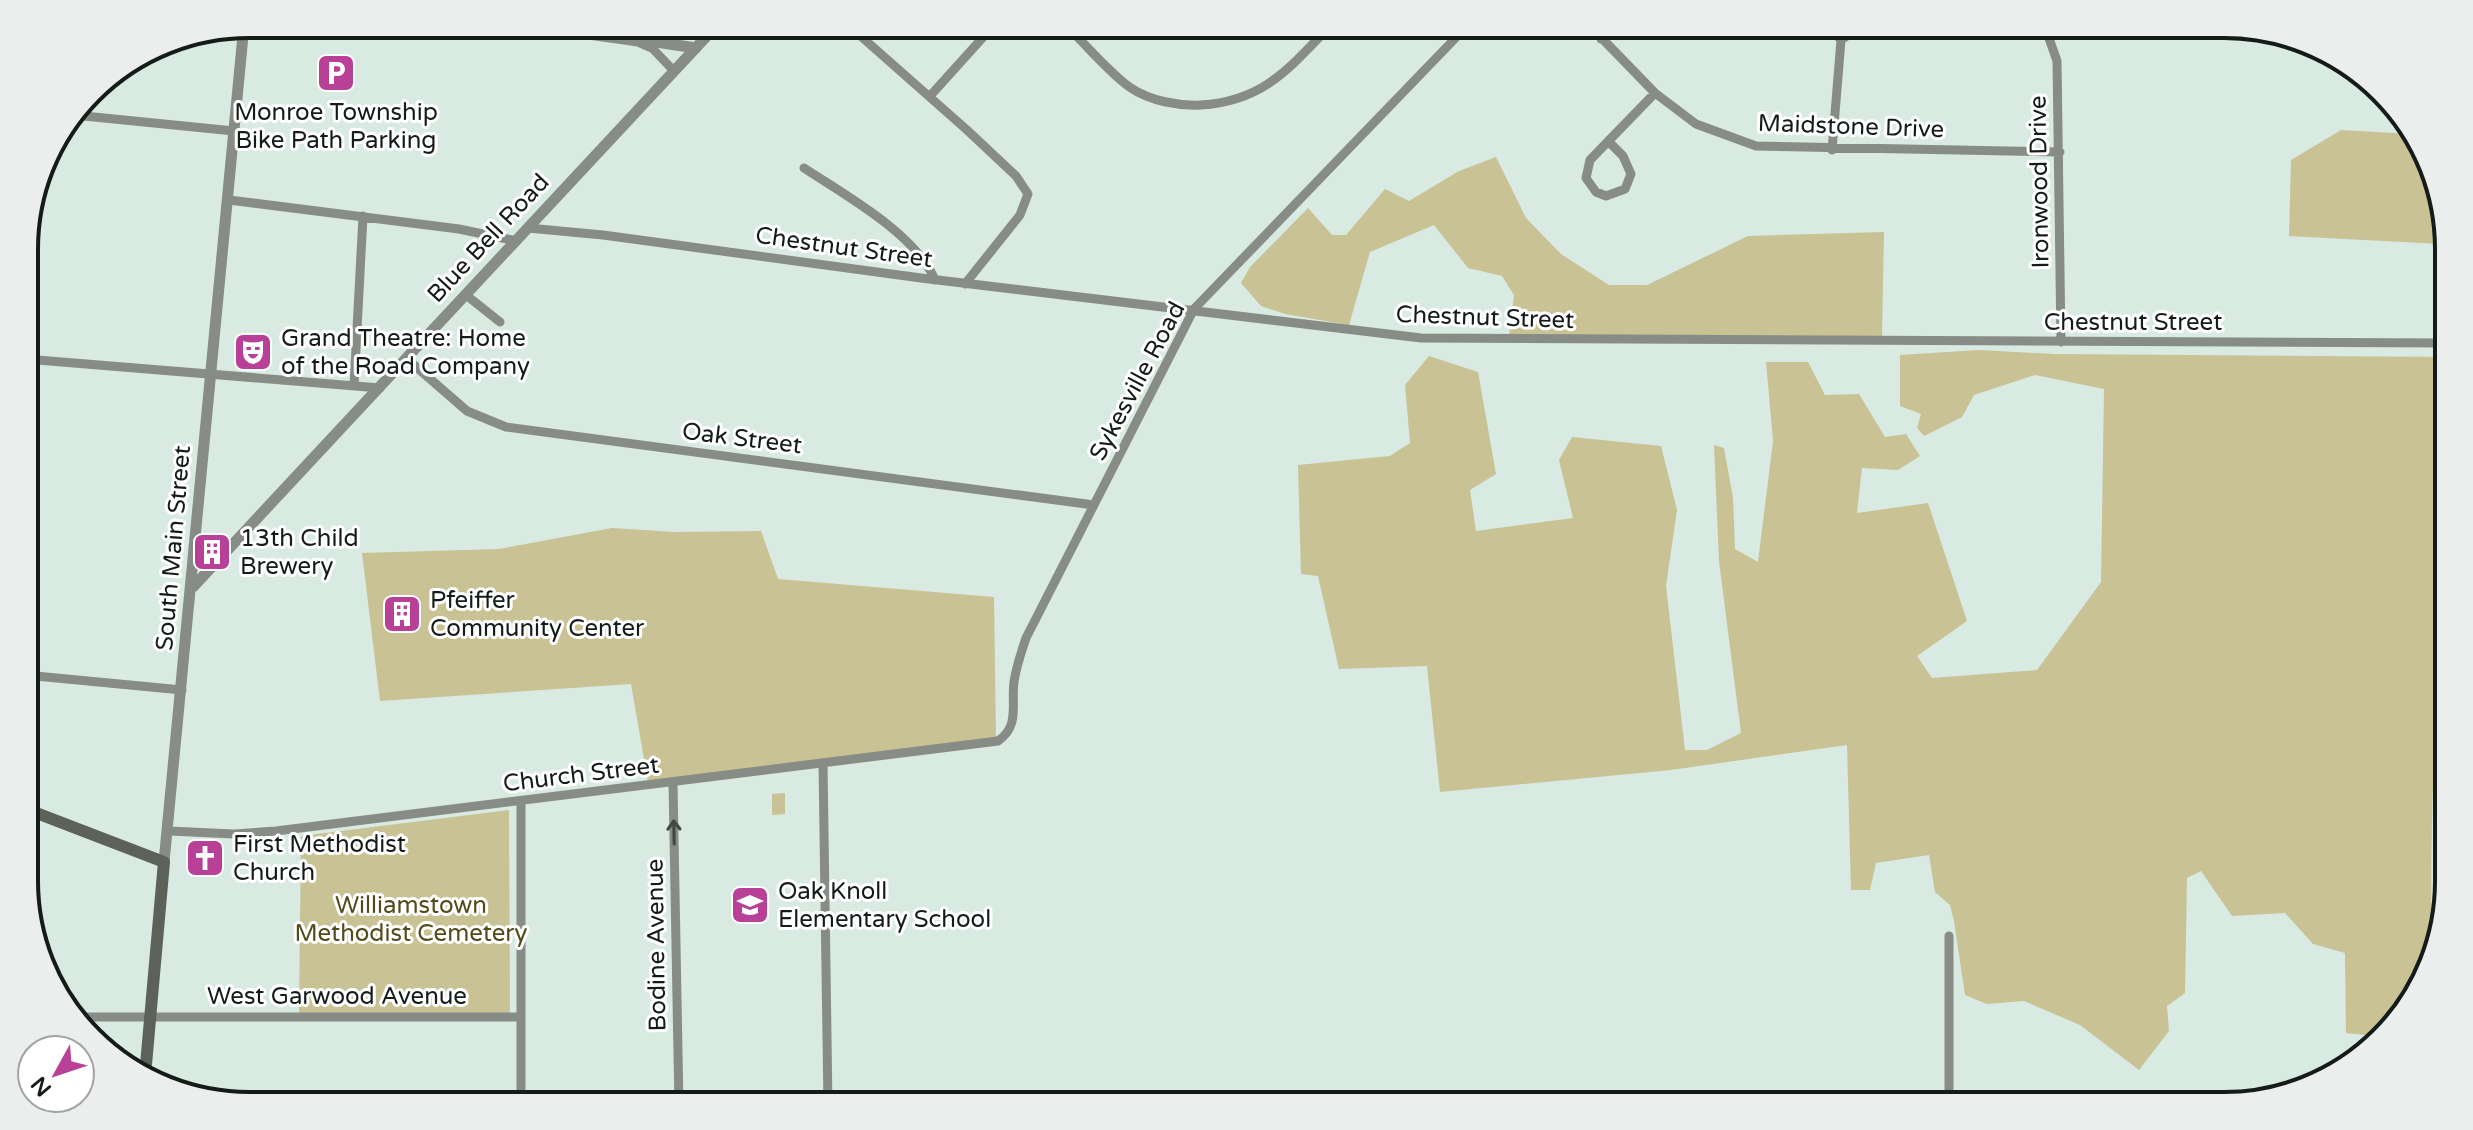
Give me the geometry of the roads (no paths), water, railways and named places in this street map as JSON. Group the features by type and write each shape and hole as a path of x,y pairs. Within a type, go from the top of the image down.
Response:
{"main road":[{"path":"38,814 164,862"},
{"name":"South Main Street","path":"146,1066 164,862"}],"street":[{"name":"South Main Street","path":"164,862 243,38"},
{"path":"602,38 696,48"},
{"name":"Blue Bell Road","path":"192,588 705,38"},
{"path":"863,38 1016,176 1028,194 1020,215 965,284"},
{"path":"930,96 982,38"},
{"path":"1078,38 1130,88 1183,106 1228,103 1252,96 1284,74 1319,38"},
{"name":"Sykesville Road","path":"998,741 1008,735 1013,724 1016,670 1026,638 1194,309 1455,38"},
{"path":"1832,150 1841,40 1844,38"},
{"name":"Ironwood Drive","path":"2049,38 2057,61 2061,342"},
{"name":"Maidstone Drive","path":"1601,39 1655,93 1696,124 1756,146 1832,150 2060,152"},
{"path":"648,45 674,71"},
{"path":"1610,143 1623,156 1631,174 1625,189 1606,196 1596,192 1586,178 1590,160 1610,143 1655,93"},
{"path":"85,116 234,131"},
{"path":"804,168 902,238 929,266 935,280"},
{"path":"229,200 363,216 517,241"},
{"path":"354,386 363,216"},
{"name":"Chestnut Street","path":"528,228 603,235 965,284 1444,339 2435,343"},
{"path":"466,295 500,322"},
{"name":"Oak Street","path":"406,358 467,411 506,427 1094,505"},
{"path":"38,360 380,388"},
{"path":"38,676 182,690"},
{"name":"Church Street","path":"169,831 252,833 998,741"},
{"path":"823,763 828,1092"},
{"name":"Bodine Avenue","path":"673,783 679,1092"},
{"path":"521,801 521,1092"},
{"path":"1949,936 1949,1092"},
{"name":"West Garwood Avenue","path":"88,1017 520,1017"}],"place":[{"name":"Monroe Township Bike Path Parking","path":"336,73"},
{"name":"Grand Theatre: Home of the Road Company","path":"253,352"},
{"name":"13th Child Brewery","path":"212,552"},
{"name":"Pfeiffer Community Center","path":"402,614"},
{"name":"First Methodist Church","path":"205,858"},
{"name":"Oak Knoll Elementary School","path":"750,905"}],"park label":[{"name":"Williamstown Methodist Cemetery","path":"411,919"}]}
